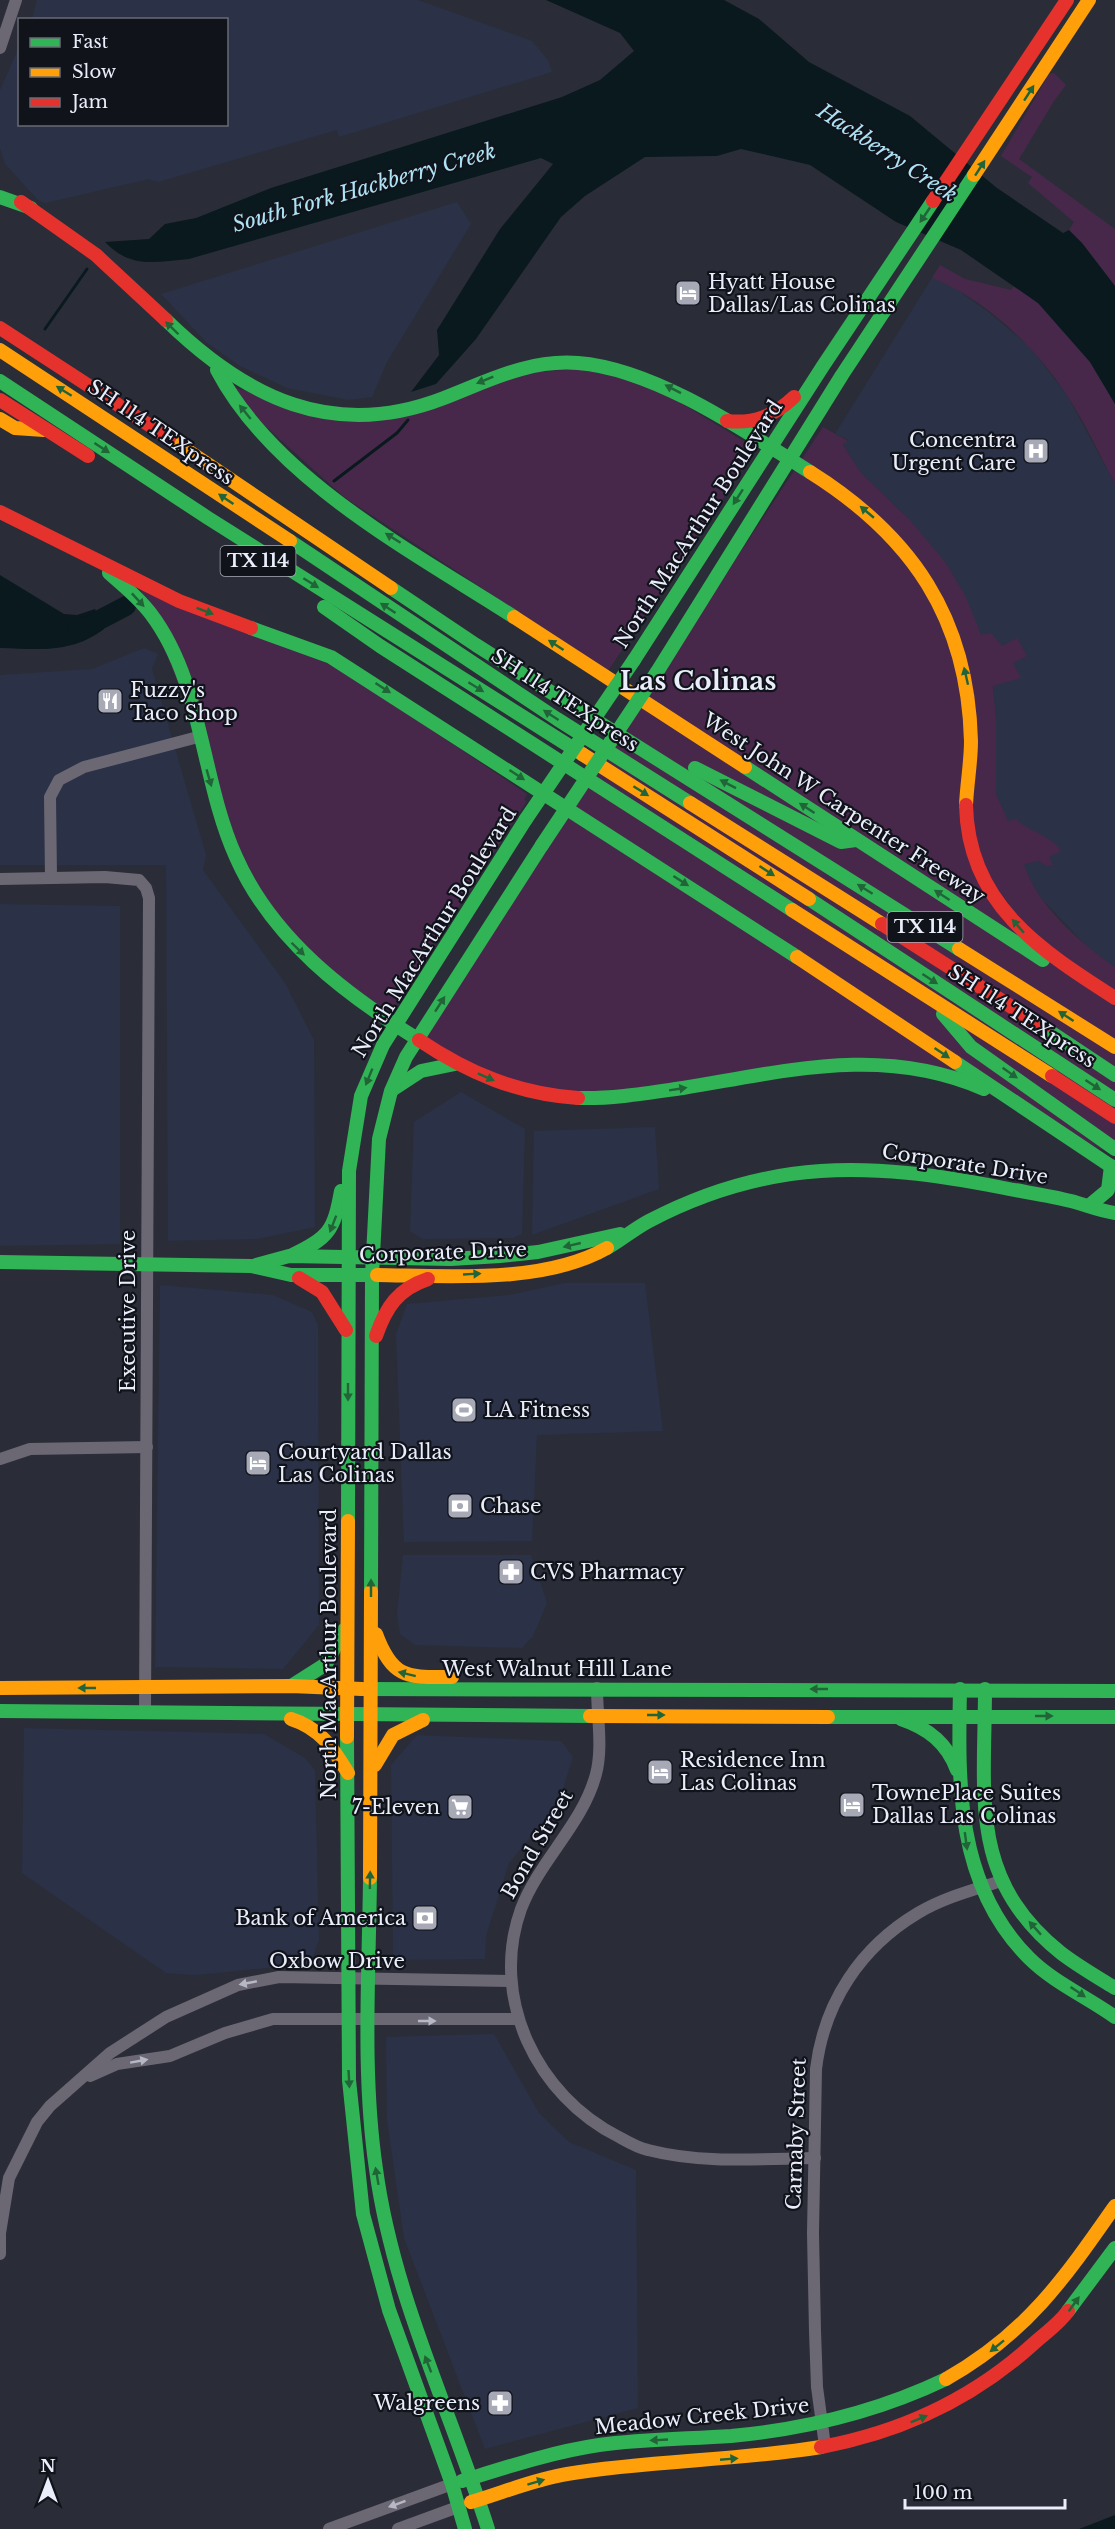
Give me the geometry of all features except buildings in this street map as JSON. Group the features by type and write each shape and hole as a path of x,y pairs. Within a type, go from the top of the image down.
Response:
{"main road":[{"name":"North MacArthur Boulevard","path":"465,2529 452,2484 389,2310 363,2214 352,2122 347,2020 348,1259 349,1171 361,1096 379,1054 395,1025 526,819 634,660 823,366 1067,0"},
{"name":"North MacArthur Boulevard","path":"488,2529 480,2499 416,2333 397,2267 378,2179 371,2133 368,2021 372,1774 372,1258 379,1139 391,1091 417,1038 657,672 788,459 1089,0"},
{"name":"West John W Carpenter Freeway","path":"0,189 31,208 120,276 168,324 216,367 230,393 261,431 302,471 363,520 1115,1006"},
{"path":"0,197 31,208"},
{"path":"818,413 824,387 851,344 873,302 871,296"},
{"path":"0,312 80,365 101,392"},
{"name":"TX 114","path":"0,328 101,392 476,645 1115,1047"},
{"name":"SH 114 TEXpress","path":"0,350 104,416 347,581 558,719 1017,1009 1115,1075"},
{"path":"216,367 250,388 287,404 317,411 359,415 387,413 424,405 484,379 525,367 553,364 594,365 638,374 662,384 723,420 848,498 877,520 912,558 929,583 950,622 969,689 971,749 966,804 967,824 982,872 997,902 1023,932 1115,998"},
{"path":"723,420 753,422 780,412 823,366"},
{"name":"SH 114 TEXpress","path":"0,381 208,518 728,846 1115,1100"},
{"name":"TX 114","path":"0,400 241,548 380,646 1115,1117"},
{"path":"0,419 15,428 46,430"},
{"path":"0,512 179,601 331,657 824,974 1113,1167 1113,1181 1109,1191 1102,1199 1090,1205"},
{"path":"94,560 131,592 155,620 181,675 223,825 242,870 287,939 355,999 455,1064 505,1085 549,1095 582,1098 645,1094 854,1062 887,1063 969,1082 1030,1111"},
{"path":"476,645 539,673 650,744 699,770 841,842 856,840"},
{"path":"931,999 971,1047 1115,1149"},
{"path":"1017,1009 1115,1060"},
{"path":"391,1091 423,1068 437,1064 455,1064"},
{"name":"Corporate Drive","path":"0,1262 251,1266 290,1275 443,1276 539,1268 590,1257 629,1232 700,1198 753,1182 807,1171 837,1169 900,1170 1090,1205 1102,1212 1115,1213"},
{"path":"289,1256 322,1242 330,1233 335,1223 341,1186 349,1171"},
{"name":"Corporate Drive","path":"251,1266 289,1256 348,1259 452,1259 538,1252 629,1232"},
{"path":"538,1252 539,1268"},
{"path":"290,1275 313,1283 324,1292 348,1333"},
{"path":"372,1351 392,1298 419,1281 443,1276"},
{"path":"371,1619 381,1650 392,1669 407,1676 505,1679 526,1688"},
{"path":"291,1686 319,1672 329,1663 348,1620"},
{"name":"West Walnut Hill Lane","path":"0,1688 291,1686 371,1689 1115,1691"},
{"path":"960,1689 960,1782 967,1851 979,1888 1007,1935 1030,1959 1115,2017"},
{"path":"985,1689 986,1798 990,1849 1001,1881 1035,1930 1056,1949 1115,1988"},
{"path":"0,1711 372,1716 1115,1717"},
{"path":"273,1714 302,1722 320,1732 331,1743 349,1774"},
{"path":"372,1774 383,1745 397,1729 440,1715"},
{"path":"882,1716 904,1720 925,1729 941,1742 953,1758 960,1782"},
{"name":"Meadow Creek Drive","path":"452,2484 555,2452 616,2443 749,2434 821,2424 887,2407 931,2389 979,2360 1019,2328 1047,2301 1115,2205"},
{"path":"458,2507 564,2474 621,2466 765,2456 825,2446 895,2429 941,2410 1002,2372 1066,2314 1115,2248"}],"street":[{"path":"0,48 15,0"},
{"path":"0,879 51,877 50,797 60,780 84,767 198,737"},
{"name":"Executive Drive","path":"51,877 139,880 146,888 148,910 148,1266 145,1712"},
{"path":"0,1459 30,1449 147,1447"},
{"name":"Bond Street","path":"597,1688 596,1774 585,1802 549,1856 522,1908 513,1936 511,1981 517,2019 540,2067 563,2098 589,2121 646,2150 702,2159 815,2158"},
{"name":"Carnaby Street","path":"825,2446 821,2424 815,2331 813,2233 816,2069 819,2043 827,2017 846,1980 884,1936 920,1911 1001,1881"},
{"name":"Oxbow Drive","path":"0,2254 9,2178 37,2122 50,2106 84,2079 110,2053 166,2017 238,1985 279,1977 511,1981"},
{"name":"Oxbow Drive","path":"84,2079 117,2064 170,2056 240,2028 273,2019 368,2021 517,2019"},
{"name":"Meadow Creek Drive","path":"330,2529 452,2484"},
{"path":"398,2529 458,2507"}],"shaded area":[{"path":"37,0 418,0 532,41 548,60 552,72 339,137 337,130 158,182 149,179 45,203 38,200 5,164 0,148 0,90 18,49 18,126 228,126 228,18 32,18"},
{"path":"1054,73 1066,85 1019,159 1115,229 1115,286 1069,230 1074,222 1028,183 1032,177 1001,156 1049,74"},
{"path":"457,202 471,224 387,362 372,397 348,400 287,388 240,366 206,342 161,294"},
{"path":"940,265 965,279 1011,290 1014,286 1039,304 1090,362 1115,404 1115,484 1079,416 1054,376 1008,326 971,298 932,278"},
{"path":"932,278 949,284 987,311 1029,346 1067,395 1115,484 1115,967 1094,954 1041,898 1028,877 996,794 996,720 993,685 909,519 861,473 843,445 848,440 835,434"},
{"path":"581,369 653,386 750,445 748,461 608,671 344,497 262,423 229,386 349,420 518,373"},
{"path":"823,427 848,441 843,445 861,473 909,519 945,562 965,595 981,635 991,633 1002,646 1017,638 1027,656 1013,663 1021,678 993,686 996,720 996,794 1008,821 1016,819 1052,842 1061,851 1049,857 1053,865 1047,866 1038,861 1024,864 1038,893 1061,922 1088,947 1115,967 1115,1156 937,1069 883,1058 605,1096 505,1084 421,1037"},
{"path":"140,589 341,669 527,794 524,800 527,801 393,1009 390,1010 391,1004 386,1010 319,962 268,904 234,840 211,765"},
{"path":"144,648 158,654 152,669 206,855 203,870 285,983 314,1040 315,1227 257,1239 168,1241 166,865 0,865 0,675 92,669"},
{"path":"0,904 120,906 120,1244 0,1246"},
{"path":"461,1092 525,1129 522,1234 513,1238 422,1239 410,1231 414,1122"},
{"path":"655,1127 659,1189 532,1235 534,1131"},
{"path":"565,1283 645,1283 663,1431 537,1435 532,1541 404,1542 396,1334 407,1304 509,1295"},
{"name":"Courtyard Dallas Las Colinas","path":"160,1285 273,1295 312,1312 318,1325 319,1625 283,1669 155,1667"},
{"path":"403,1555 531,1555 547,1603 533,1636 522,1648 415,1645 400,1634 397,1614"},
{"path":"24,1728 264,1734 305,1758 315,1770 319,1940 313,1956 306,1964 196,1975 166,1973 22,1873"},
{"path":"417,1735 561,1741 573,1757 563,1789 546,1818 509,1863 486,1936 485,1959 399,1960 393,1954 391,1765"},
{"path":"494,2034 539,2113 569,2142 636,2170 638,2408 485,2449 404,2238 387,2119 386,2037"}],"water":[{"name":"Hackberry Creek","path":"546,0 724,0 759,19 809,62 910,116 997,188 1063,233 1069,230 1115,286 1115,404 1090,362 1038,303 961,250 896,222 810,165 741,149 717,156 645,157 585,196 561,217 476,339 436,384 411,392 439,355 437,330 500,229 553,164 541,158 189,259 154,262 134,260 115,251 105,242 149,239 165,224 196,218 271,188 562,97 600,80 634,51 620,33"},
{"path":"0,575 64,614 77,615 95,609 104,629 79,643 67,646 41,649 0,648"},
{"path":"1115,2515 1115,2529 1079,2529"}],"waterway":[{"name":"South Fork Hackberry Creek","path":"45,329 87,269"},
{"name":"South Fork Hackberry Creek","path":"334,481 397,433 408,420"},
{"name":"South Fork Hackberry Creek","path":"77,628 84,628 126,606"}],"traffic: fast":[{"path":"657,672 842,375 974,175"},
{"path":"0,197 31,208"},
{"path":"634,660 823,366 933,201"},
{"path":"166,320 196,348 260,390 293,404 328,413 365,415 403,410 444,398 493,378 543,364 578,363 607,368 638,377 698,404 810,472"},
{"path":"217,370 242,409 273,445 309,479 391,539 514,617"},
{"path":"0,381 208,518 582,754"},
{"path":"290,541 557,719 690,803"},
{"path":"109,573 146,608 168,641 192,701 224,827 251,887 269,914 313,962 364,1004 419,1040"},
{"path":"391,588 476,645 959,949"},
{"path":"324,607 380,646 792,910"},
{"path":"251,628 331,657 797,957"},
{"path":"526,819 634,660"},
{"path":"542,845 657,672"},
{"path":"745,767 1043,960"},
{"path":"695,768 841,842 856,840"},
{"path":"348,1521 349,1171 361,1096 383,1045 526,819"},
{"path":"371,1591 372,1275 379,1139 391,1091 406,1057 542,845"},
{"path":"809,899 1115,1100"},
{"path":"943,1014 971,1047 1115,1149"},
{"path":"1043,1027 1115,1075"},
{"path":"955,1062 1115,1169"},
{"path":"392,1090 421,1071 455,1064"},
{"path":"578,1098 644,1094 797,1069 872,1065 909,1068 946,1076 984,1089"},
{"path":"1090,1205 1108,1190 1111,1166"},
{"path":"607,1248 638,1227 693,1200 778,1176 821,1171 863,1170 952,1179 1053,1197 1115,1213"},
{"path":"292,1255 322,1238 328,1231 336,1215 341,1191"},
{"path":"256,1265 289,1256 451,1259 500,1256 538,1252 620,1234"},
{"path":"0,1262 251,1266 291,1275 377,1275"},
{"path":"293,1685 326,1664 344,1630"},
{"path":"362,1689 1115,1691"},
{"path":"960,1689 960,1761 966,1832 987,1899 1005,1929 1038,1967 1115,2017"},
{"path":"985,1689 985,1800 988,1833 996,1865 1010,1895 1031,1925 1061,1953 1115,1988"},
{"path":"0,1711 590,1716"},
{"path":"828,1717 1115,1717"},
{"path":"901,1719 920,1727 942,1744 957,1770"},
{"path":"347,1737 349,2080 363,2214 389,2310 452,2484 465,2529"},
{"path":"370,1878 367,2024 369,2097 376,2169 384,2216 409,2307 488,2529"},
{"path":"1068,2311 1115,2248"},
{"path":"462,2481 547,2456 599,2445 731,2436 814,2424 868,2410 946,2379"}],"traffic: slow":[{"path":"974,175 1089,0"},
{"path":"0,350 290,541"},
{"path":"0,419 15,428 44,430"},
{"path":"169,438 391,588"},
{"path":"810,472 846,497 878,524 905,553 928,584 946,619 959,656 967,697 971,741 966,805"},
{"path":"514,617 745,767"},
{"path":"582,754 809,899"},
{"path":"690,803 882,924"},
{"path":"792,910 1052,1076"},
{"path":"959,949 1115,1047"},
{"path":"797,957 955,1062"},
{"path":"377,1275 464,1276 525,1273 582,1260 607,1248"},
{"path":"347,1737 348,1521"},
{"path":"370,1878 371,1591"},
{"path":"376,1634 389,1660 404,1673 424,1677 452,1677"},
{"path":"0,1688 291,1686 362,1689"},
{"path":"590,1716 828,1717"},
{"path":"291,1719 318,1733 337,1755 348,1773"},
{"path":"375,1765 393,1735 423,1720"},
{"path":"946,2379 974,2362 1021,2324 1060,2281 1115,2206"},
{"path":"471,2502 567,2474 821,2447"}],"traffic: jam":[{"path":"933,201 1067,0"},
{"path":"21,202 96,255 166,320"},
{"path":"0,328 169,438"},
{"path":"727,421 755,420 771,414 794,397"},
{"path":"0,400 88,456"},
{"path":"0,512 179,601 251,628"},
{"path":"966,805 970,840 980,870 994,897 1013,921 1035,942 1060,962 1115,998"},
{"path":"882,924 1043,1027"},
{"path":"419,1040 437,1052 494,1080 535,1092 578,1098"},
{"path":"1052,1076 1115,1117"},
{"path":"299,1278 322,1292 346,1330"},
{"path":"376,1336 394,1300 409,1288 428,1279"},
{"path":"821,2447 851,2441 907,2423 960,2397 1009,2365 1056,2325 1068,2311"}],"place":[{"name":"Hyatt House Dallas/Las Colinas","path":"688,293"},
{"name":"Concentra Urgent Care","path":"1036,451"},
{"name":"Fuzzy's Taco Shop","path":"110,701"},
{"name":"LA Fitness","path":"464,1410"},
{"name":"Courtyard Dallas Las Colinas","path":"258,1463"},
{"name":"Chase","path":"460,1506"},
{"name":"CVS Pharmacy","path":"511,1572"},
{"name":"Residence Inn Las Colinas","path":"660,1772"},
{"name":"TownePlace Suites Dallas Las Colinas","path":"852,1805"},
{"name":"7-Eleven","path":"460,1807"},
{"name":"Bank of America","path":"425,1918"},
{"name":"Walgreens","path":"500,2403"}],"district":[{"name":"Las Colinas","path":"698,681"}]}
